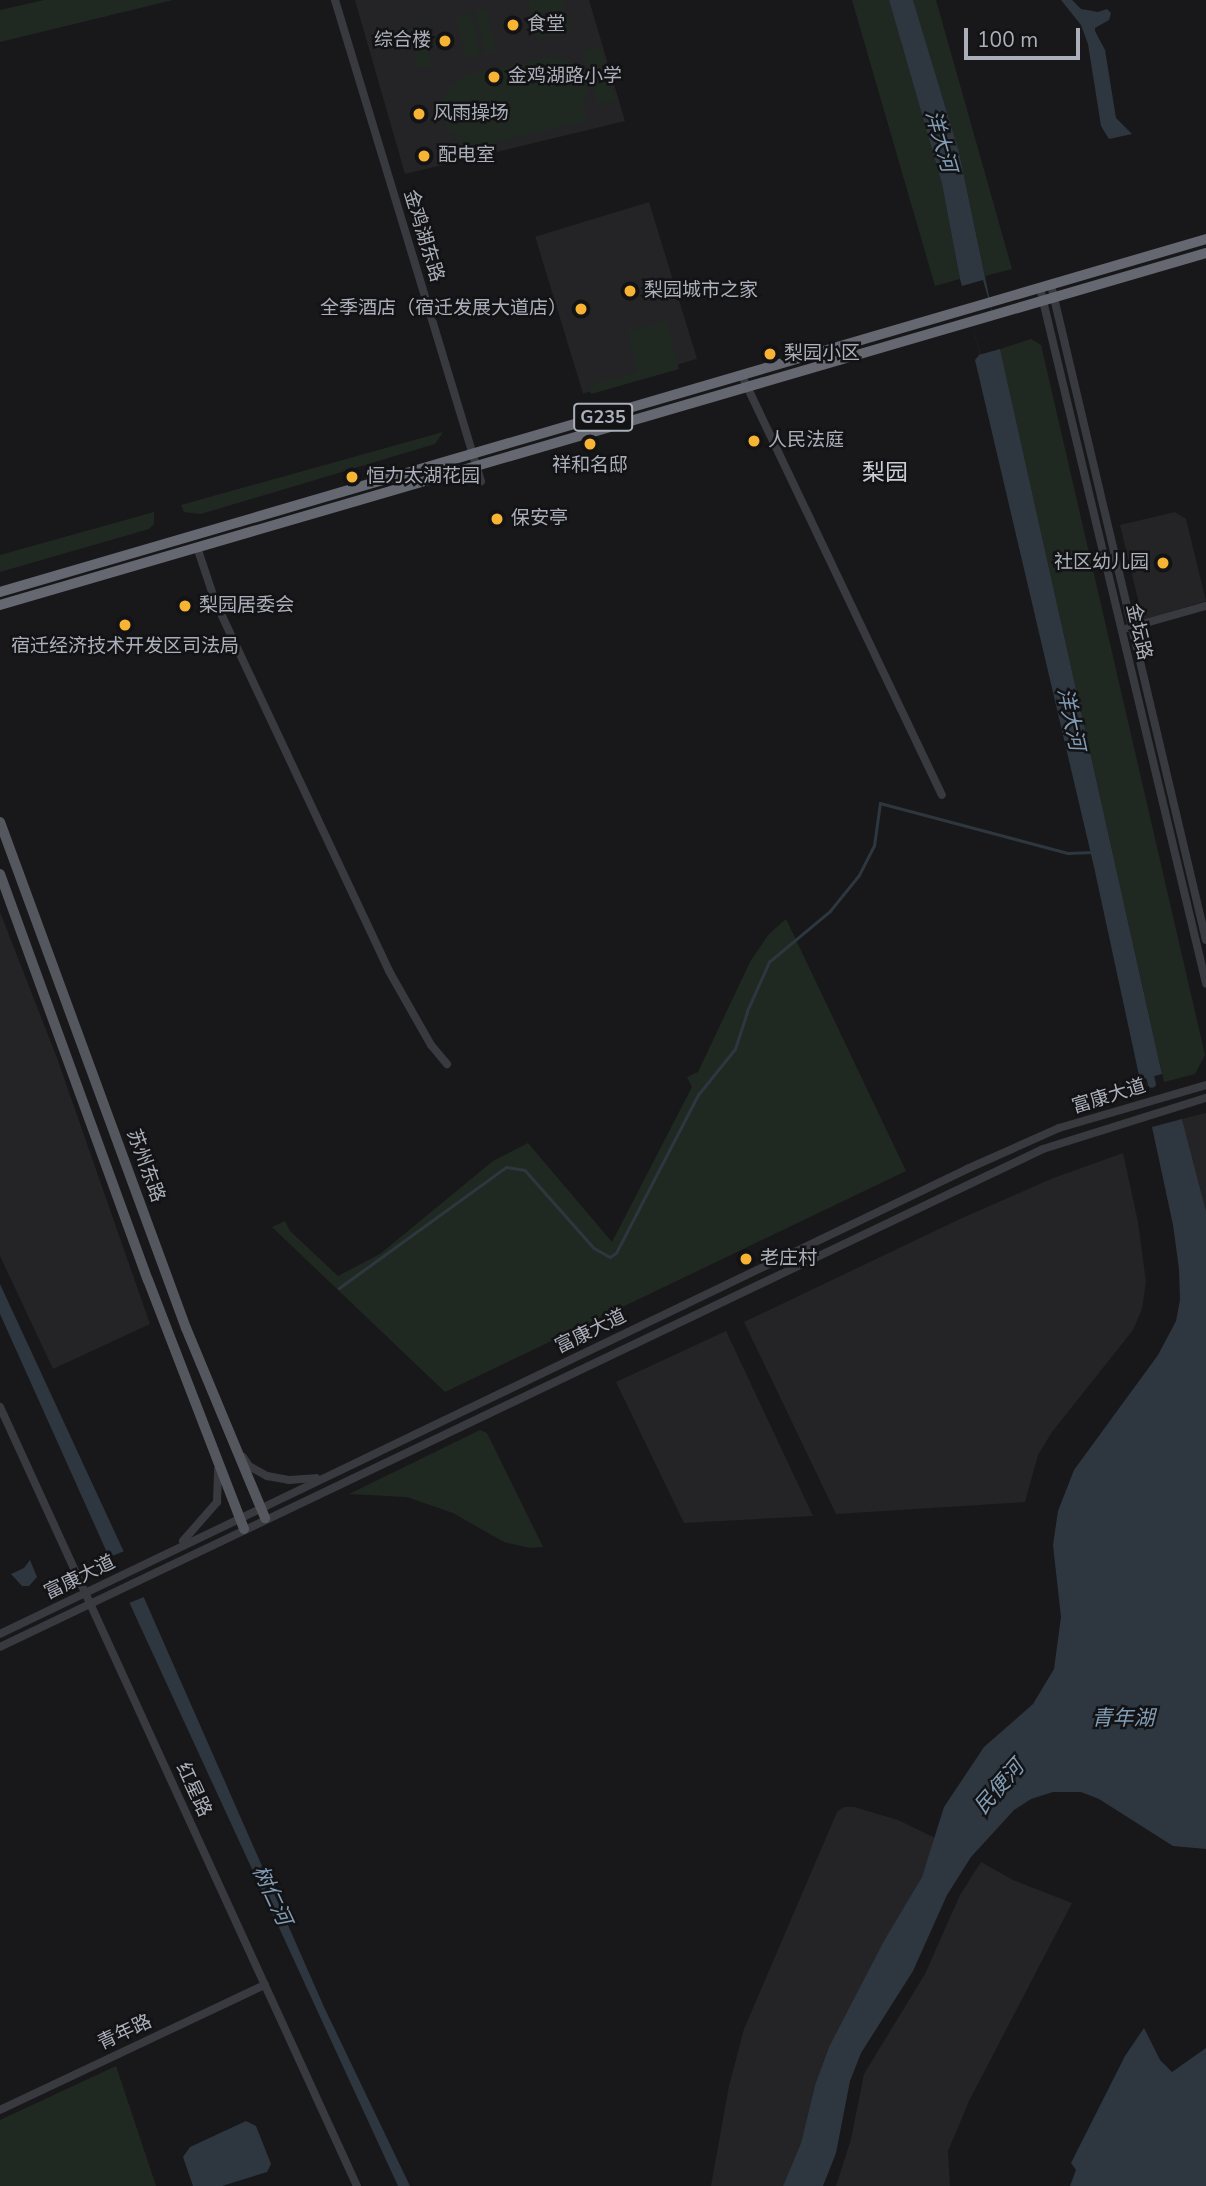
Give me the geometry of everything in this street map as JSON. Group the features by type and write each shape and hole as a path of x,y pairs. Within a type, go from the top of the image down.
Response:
{"highway":[{"name":"G235","path":"0,592 473,456 1206,239"},
{"name":"G235","path":"0,605 477,468 1206,253"}],"main road":[{"name":"苏州东路","path":"0,822 186,1328 265,1518"},
{"name":"苏州东路","path":"0,874 148,1280 244,1528"}],"street":[{"name":"金鸡湖东路","path":"335,0 481,481"},
{"name":"金坛路","path":"1046,287 1121,630 1206,983"},
{"name":"金坛路","path":"1048,300 1132,627 1206,940"},
{"path":"742,376 942,794"},
{"path":"197,547 215,601 389,971 431,1045 447,1064"},
{"path":"1121,630 1206,606"},
{"name":"富康大道","path":"0,1634 737,1278 1059,1128 1206,1085"},
{"name":"富康大道","path":"0,1647 244,1528 1043,1149 1206,1098"},
{"path":"737,1278 744,1292"},
{"path":"674,1309 680,1322"},
{"name":"红星路","path":"0,1407 357,2186"},
{"path":"232,1439 249,1466 267,1476 289,1480 328,1475 335,1485"},
{"path":"173,1550 196,1530 217,1502 219,1480 214,1446"},
{"name":"青年路","path":"0,2110 265,1985"}],"shaded area":[{"path":"44,0 173,0 0,42 0,10"},
{"name":"金鸡湖路小学","path":"355,0 589,0 625,121 405,174"},
{"path":"528,0 563,0 565,9 532,17"},
{"path":"852,0 889,0 942,184 960,279 935,286"},
{"path":"913,0 936,0 1012,269 985,276 959,152"},
{"path":"486,9 496,51 484,54 482,34 474,12"},
{"path":"470,13 477,35 479,55 466,58 456,17"},
{"path":"567,14 571,33 537,40 533,21"},
{"path":"422,25 432,66 418,69 415,47 408,28"},
{"path":"600,47 615,100 598,105 583,52"},
{"path":"551,56 570,62 583,75 588,92 581,113 585,112 587,121 460,151 460,141 447,129 441,114 442,101 450,86 467,75"},
{"name":"梨园城市之家","path":"649,202 697,359 583,394 535,237"},
{"path":"666,321 679,369 591,394 588,386 638,372 627,332"},
{"path":"1031,339 1041,345 1205,1055 1195,1074 1164,1082 1000,349"},
{"path":"443,432 435,444 201,514 184,512 181,505"},
{"path":"154,512 154,524 149,529 0,572 0,555"},
{"name":"社区幼儿园","path":"1175,512 1186,519 1206,601 1143,620 1120,525"},
{"path":"0,912 57,1058 150,1324 53,1369 0,1256"},
{"path":"786,919 906,1171 445,1392 272,1227 285,1221 290,1231 338,1276 380,1254 493,1161 528,1143 612,1242 692,1087 687,1077 698,1072 751,960 769,934"},
{"path":"1206,1113 1206,1211 1182,1119"},
{"path":"1123,1153 1138,1222 1146,1282 1142,1309 1133,1330 1052,1432 1038,1455 1025,1502 836,1514 744,1322 960,1219 1051,1179"},
{"path":"726,1331 813,1516 684,1523 616,1382"},
{"path":"480,1430 487,1433 543,1547 530,1548 504,1542 453,1513 407,1497 349,1494"},
{"path":"844,1807 854,1807 898,1820 935,1838 933,1846 922,1877 829,2047 815,2085 801,2143 783,2186 711,2186 729,2086 744,2029 837,1812"},
{"path":"981,1862 1013,1880 1072,1903 969,2101 948,2151 950,2186 836,2186 851,2139 864,2074 925,1974 960,1895"},
{"path":"116,2066 156,2186 0,2186 0,2120"}],"water":[{"path":"889,0 913,0 959,152 1000,349 1162,1074 1140,1080 1094,867 975,360 980,354 960,279 942,184"},
{"path":"1061,0 1072,0 1081,9 1098,12 1107,9 1111,13 1109,20 1095,28 1095,31 1105,50 1116,118 1132,134 1109,139 1101,126 1088,44 1081,25"},
{"name":"青年湖","path":"1182,1119 1206,1211 1206,1849 1173,1846 1099,1799 1081,1792 1053,1792 1031,1799 1014,1810 971,1857 947,1895 913,1971 861,2053 850,2081 836,2153 823,2186 783,2186 801,2143 815,2085 829,2047 884,1941 922,1877 944,1807 984,1747 1033,1704 1054,1669 1061,1617 1053,1545 1058,1511 1074,1470 1158,1355 1176,1321 1180,1300 1179,1269 1173,1225 1152,1127"},
{"name":"树仁河","path":"0,1284 123,1550 324,2007 410,2186 398,2186 135,1615 0,1314"},
{"path":"30,1560 37,1577 29,1586 22,1586 11,1574 24,1568"},
{"path":"1144,2028 1160,2060 1172,2072 1206,2048 1206,2186 1070,2186 1076,2170 1071,2163 1125,2056"},
{"path":"246,2121 256,2126 271,2164 267,2172 222,2186 193,2186 183,2157 190,2147"}],"pier":[{"path":"983,280 1003,348 980,355 961,286"},
{"path":"127,1550 146,1596 125,1605 107,1558"}],"waterway":[{"path":"339,1288 506,1167 525,1170 594,1248 610,1257 616,1253 698,1095 735,1049 747,1011 769,962 830,911 859,875 874,846 880,803 1068,853 1093,852"},
{"name":"洋大河","path":"1148,1067 1152,1084"}],"place":[{"name":"食堂","path":"513,25"},
{"name":"综合楼","path":"445,41"},
{"name":"金鸡湖路小学","path":"494,77"},
{"name":"风雨操场","path":"419,114"},
{"name":"配电室","path":"424,156"},
{"name":"梨园城市之家","path":"630,291"},
{"name":"全季酒店（宿迁发展大道店）","path":"581,309"},
{"name":"梨园小区","path":"770,354"},
{"name":"人民法庭","path":"754,441"},
{"name":"祥和名邸","path":"590,444"},
{"name":"恒力太湖花园","path":"352,477"},
{"name":"保安亭","path":"497,519"},
{"name":"社区幼儿园","path":"1163,563"},
{"name":"梨园居委会","path":"185,606"},
{"name":"宿迁经济技术开发区司法局","path":"125,625"},
{"name":"老庄村","path":"746,1259"}],"district":[{"name":"梨园","path":"885,473"}],"water label":[{"name":"民便河","path":"999,1787"}]}
